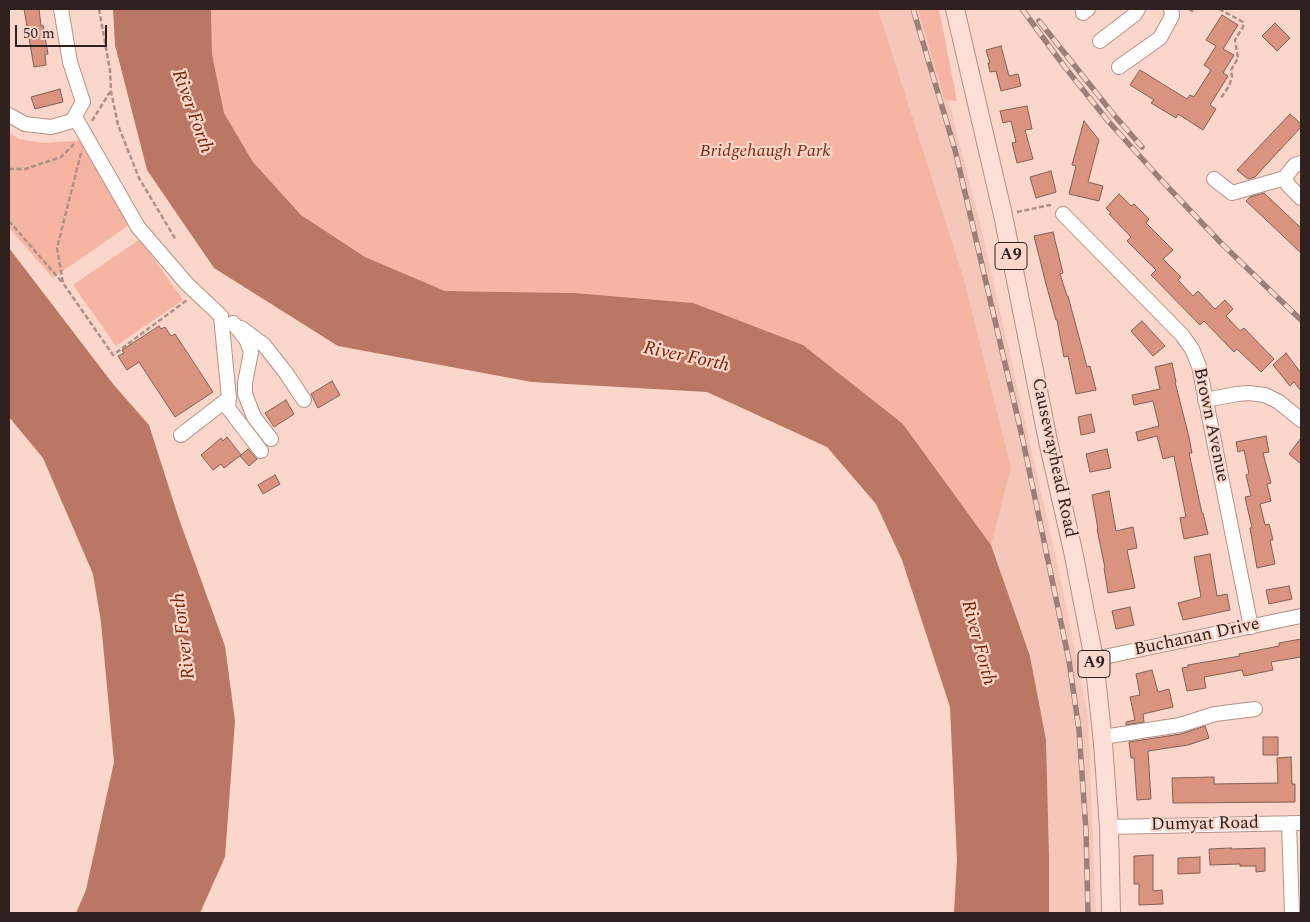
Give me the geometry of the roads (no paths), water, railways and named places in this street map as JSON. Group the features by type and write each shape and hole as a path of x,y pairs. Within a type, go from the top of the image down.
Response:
{"main road":[{"name":"Causewayhead Road","path":"955,9 1003,215 1094,659 1103,736 1109,827 1111,913"}],"street":[{"path":"9,115 25,124 51,127 72,121 83,102 70,62 61,9"},
{"path":"1100,41 1134,15 1138,9"},
{"path":"1119,68 1160,38 1172,16 1171,9"},
{"path":"75,116 138,227 187,284 246,340 251,352 245,383 245,394 254,417 271,439"},
{"path":"1214,179 1232,193 1285,178 1295,165 1301,163"},
{"path":"1285,178 1288,185 1301,198"},
{"name":"Brown Avenue","path":"1063,214 1182,335 1192,349 1198,366 1251,626"},
{"path":"227,320 228,408 261,451"},
{"path":"227,320 264,345 304,400"},
{"path":"1205,400 1249,393 1266,395 1301,420"},
{"path":"181,435 229,398"},
{"name":"Buchanan Drive","path":"1094,659 1301,616"},
{"path":"1103,736 1180,725 1215,714 1255,709"},
{"path":"1292,913 1295,823"},
{"name":"Dumyat Road","path":"1109,827 1295,823"}],"water":[{"name":"River Forth","path":"113,9 211,9 212,54 224,113 253,162 301,215 365,257 445,291 574,293 693,303 803,345 903,424 991,545 1030,656 1046,740 1049,913 954,913 957,860 950,707 902,560 876,504 827,447 707,392 532,382 338,346 214,268 147,170 115,45"},
{"name":"River Forth","path":"9,248 113,384 149,425 179,519 225,646 235,721 225,857 200,913 76,913 86,890 114,762 101,622 93,574 43,458 9,417"}],"railway":[{"path":"913,9 955,150 1022,436 1069,661 1079,730 1086,831 1088,913"},
{"path":"1022,9 1108,121 1222,244 1301,320"},
{"path":"1039,21 1142,147"}],"park label":[{"name":"Bridgehaugh Park","path":"765,152"}]}
